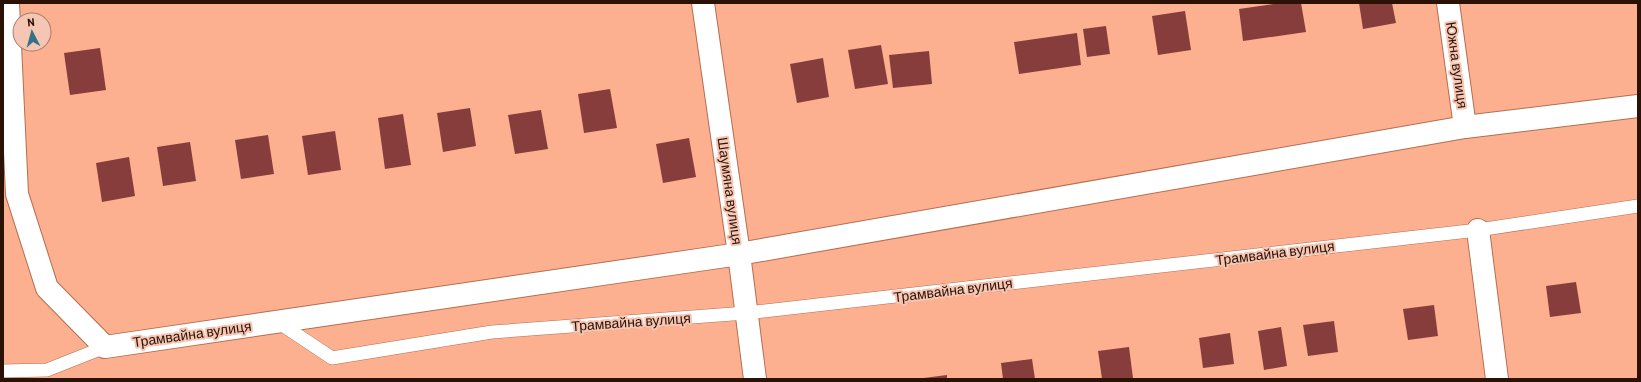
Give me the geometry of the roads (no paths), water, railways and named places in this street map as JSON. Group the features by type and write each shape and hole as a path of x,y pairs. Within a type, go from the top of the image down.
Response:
{"street":[{"path":"8,3 17,194 47,288 105,347"},
{"name":"Шаумяна вулиця","path":"703,3 739,254 754,379"},
{"name":"Южна вулиця","path":"1448,3 1465,127"},
{"name":"Трамвайна вулиця","path":"105,347 739,254 1465,127 1638,106"},
{"path":"1478,230 1497,379"}],"lane":[{"name":"Трамвайна вулиця","path":"278,322 332,358 492,332 746,313 1478,230 1638,206"},
{"path":"3,371 47,370 105,347"}]}
